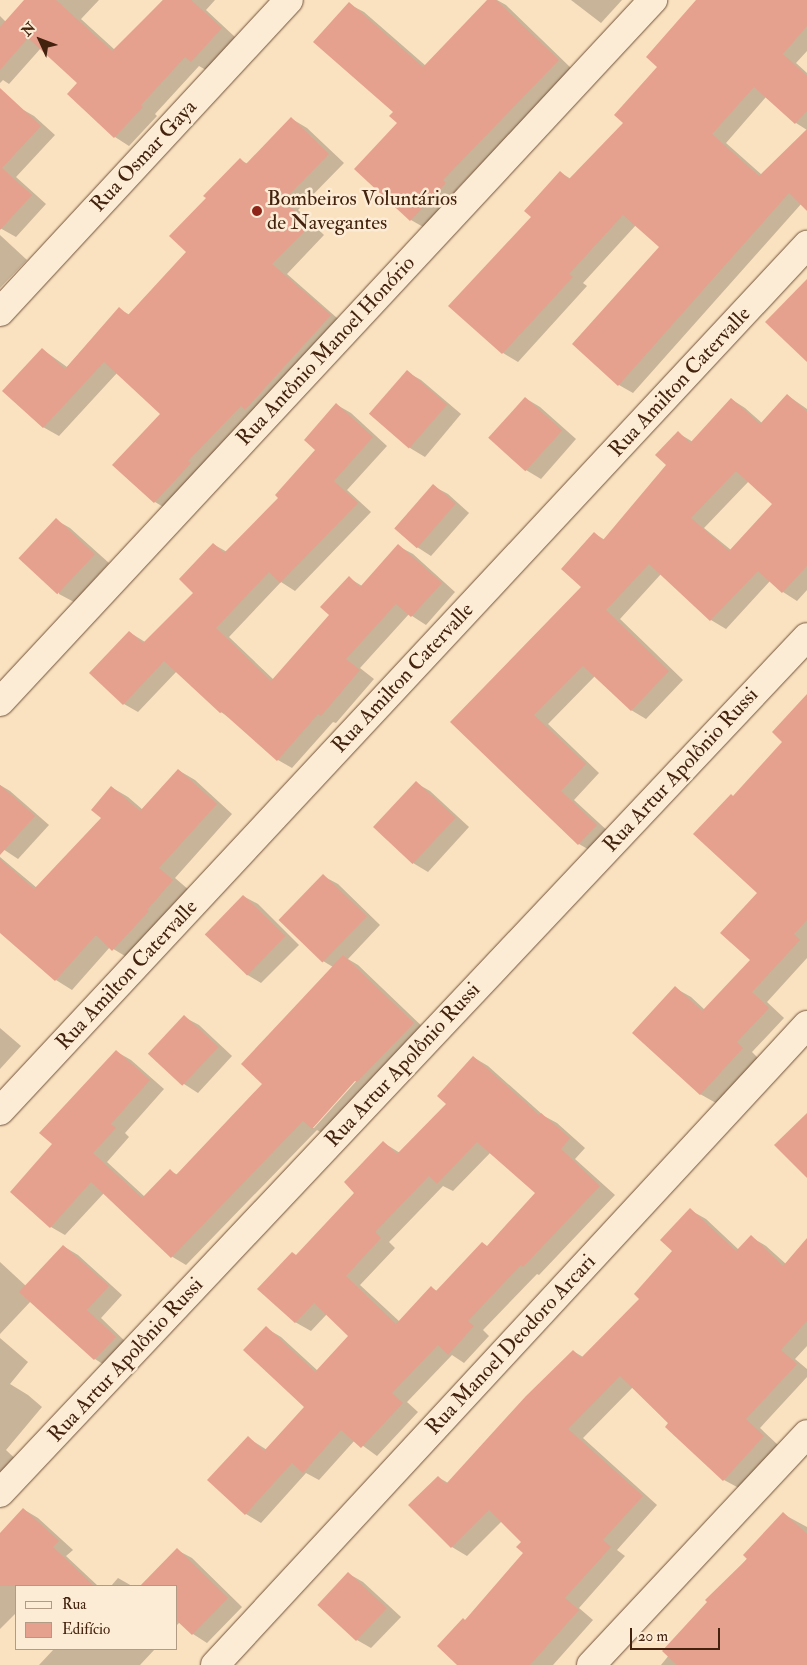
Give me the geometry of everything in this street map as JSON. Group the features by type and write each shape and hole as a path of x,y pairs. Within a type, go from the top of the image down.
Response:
{"street":[{"name":"Rua Osmar Gaya","path":"0,312 289,0"},
{"name":"Rua Antônio Manoel Honório","path":"0,702 652,0"},
{"name":"Rua Amilton Catervalle","path":"0,1111 807,246"},
{"name":"Rua Artur Apolônio Russi","path":"0,1493 807,637"},
{"name":"Rua Manoel Deodoro Arcari","path":"215,1665 807,1025"},
{"path":"591,1665 807,1434"}],"building":[{"path":"24,0 56,0 112,51 163,0 191,0 222,28 191,62 185,57 114,138 67,94 77,83 28,38 0,70 0,27"},
{"path":"487,0 496,0 559,60 443,180 446,183 410,221 354,169 397,123 389,116 393,112 313,42 349,2 423,67"},
{"path":"696,0 807,0 807,26 783,54 807,76 807,111 795,124 754,87 712,134 759,176 807,129 807,211 789,193 618,386 572,344 659,247 623,215 569,274 573,277 502,354 448,306 531,217 524,211 560,171 569,179 623,123 614,115 657,67 646,57"},
{"path":"0,88 41,126 2,168 32,195 0,230"},
{"path":"291,117 329,154 284,200 310,226 272,264 331,315 245,410 241,406 188,461 191,463 154,503 112,465 160,414 104,362 43,428 2,391 42,348 65,369 119,307 128,315 186,252 169,236 206,198 203,196 240,158 246,164"},
{"path":"807,279 807,362 765,322"},
{"path":"407,370 447,405 409,449 369,414"},
{"path":"787,394 807,412 807,566 782,593 758,571 710,621 649,564 606,610 669,671 631,711 583,666 534,715 586,764 561,791 597,825 578,845 450,722 581,587 561,569 594,532 603,540 666,465 655,455 678,431 690,443 731,398 760,424","holes":["736,471 772,504 729,551 691,518"]},
{"path":"525,397 562,430 525,471 488,438"},
{"path":"336,403 373,437 334,481 358,503 280,583 269,572 216,628 271,681 329,615 320,607 349,576 360,587 398,544 442,583 411,617 396,604 346,659 360,670 321,716 318,714 277,761 222,712 220,713 164,661 123,705 89,673 129,631 143,643 193,593 179,579 213,543 224,553 278,498 275,495 315,450 304,440"},
{"path":"433,484 456,504 417,548 394,529"},
{"path":"56,518 95,554 57,594 18,558"},
{"path":"807,694 807,920 794,934 800,940 752,992 769,1008 737,1042 743,1048 700,1095 632,1033 675,986 702,1011 750,960 720,933 757,893 693,834 731,794 733,796 782,742 772,732"},
{"path":"178,769 217,804 159,868 173,880 147,910 149,911 112,951 96,935 55,981 0,933 0,859 34,889 101,818 91,810 111,786 140,811"},
{"path":"416,781 455,818 413,864 373,827"},
{"path":"0,785 35,816 0,855"},
{"path":"323,874 367,916 322,962 279,920"},
{"path":"243,895 285,936 247,976 205,935"},
{"path":"343,955 414,1023 357,1082 355,1081 312,1129 303,1121 171,1258 91,1182 50,1228 10,1192 52,1144 39,1133 116,1050 150,1080 111,1124 116,1128 93,1153 142,1198 170,1169 176,1175 262,1084 241,1064"},
{"path":"184,1015 218,1047 182,1086 148,1054"},
{"path":"473,1056 539,1115 541,1113 570,1138 561,1149 600,1186 523,1267 521,1265 468,1321 474,1326 448,1355 438,1345 392,1393 403,1403 361,1448 341,1430 303,1473 292,1463 245,1515 207,1480 248,1436 264,1451 304,1407 243,1350 266,1326 315,1372 348,1336 314,1303 295,1323 257,1289 292,1252 296,1255 354,1193 344,1182 383,1141 397,1154 446,1104 437,1096","holes":["477,1142 535,1193 487,1246 482,1242 436,1291 431,1286 396,1324 346,1276 381,1238 375,1232 429,1176 437,1184"]},
{"path":"807,1113 807,1178 774,1145"},
{"path":"690,1208 736,1251 751,1235 783,1266 807,1238 807,1321 781,1350 797,1364 746,1419 764,1436 723,1481 665,1427 668,1423 620,1376 568,1429 643,1496 603,1540 611,1547 565,1598 579,1610 530,1665 457,1665 437,1646 463,1618 465,1620 523,1553 516,1547 521,1542 489,1510 451,1548 408,1505 438,1476 446,1484 526,1396 573,1350 581,1358 639,1299 634,1294 672,1251 660,1240"},
{"path":"63,1245 109,1286 87,1310 116,1337 94,1360 19,1292"},
{"path":"23,1508 59,1541 53,1547 93,1585 0,1586 0,1533"},
{"path":"783,1512 807,1534 807,1665 677,1665 662,1651 707,1602 705,1600 747,1559 743,1555"},
{"path":"177,1548 228,1598 192,1635 178,1622 178,1585 141,1585"},
{"path":"348,1572 387,1608 356,1641 317,1605"}],"place":[{"name":"Bombeiros Voluntários de Navegantes","path":"257,211"}]}
